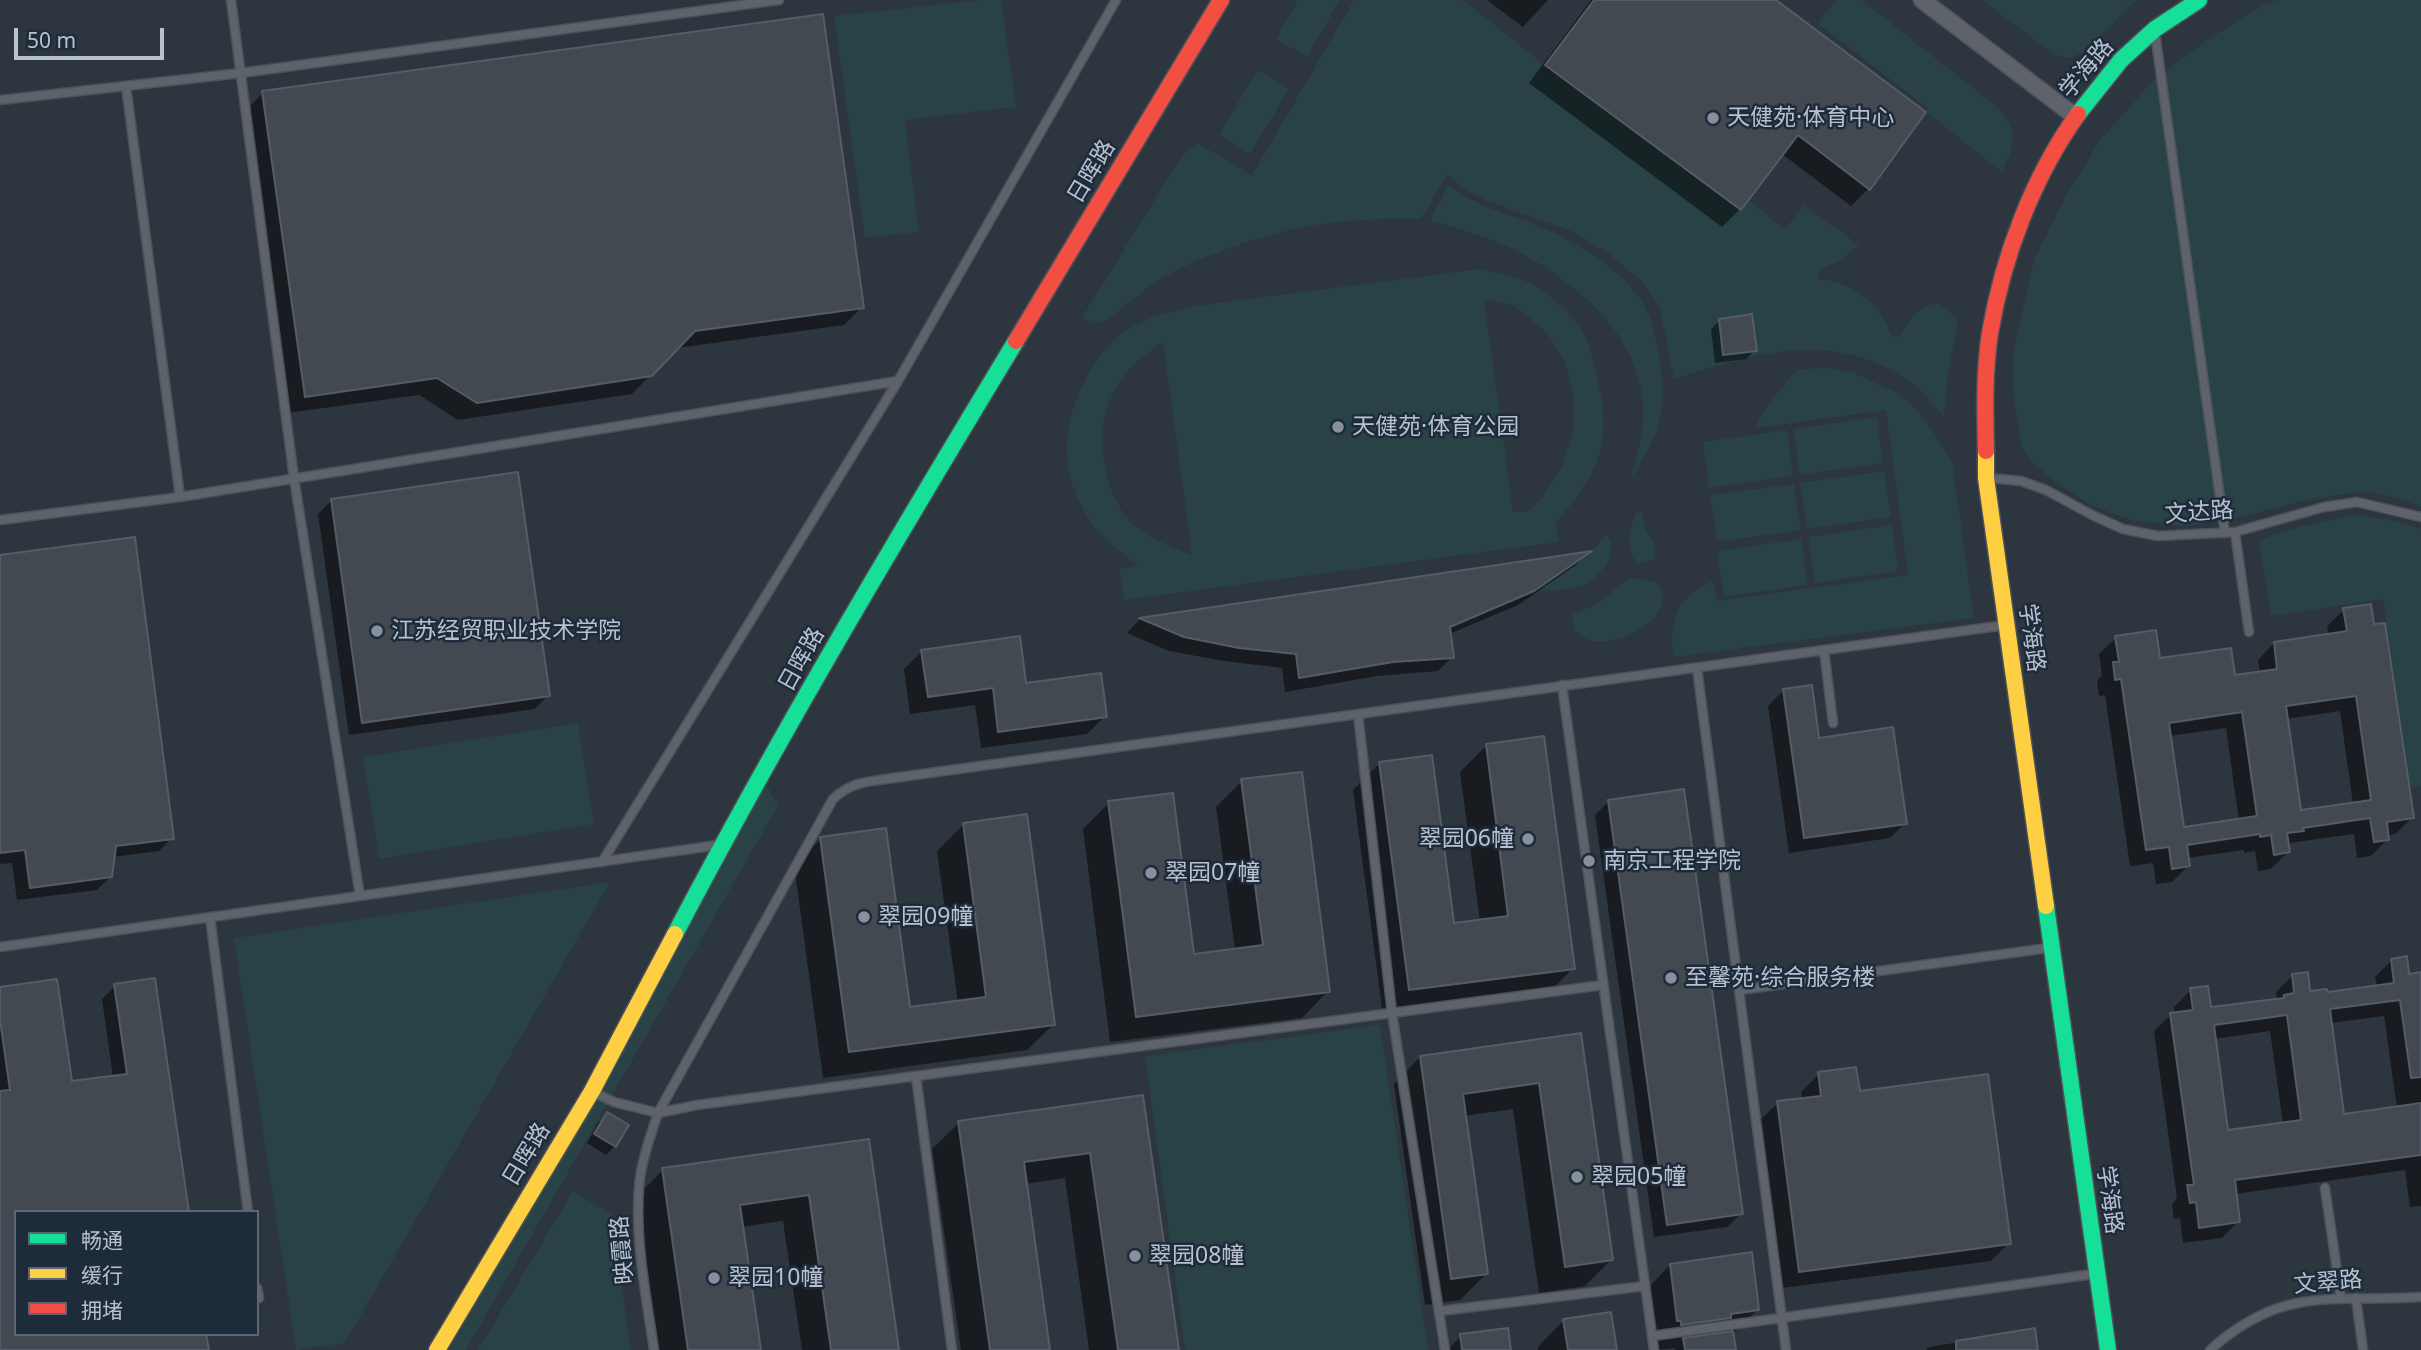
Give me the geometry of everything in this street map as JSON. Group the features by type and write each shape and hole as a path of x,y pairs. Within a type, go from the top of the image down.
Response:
{"street":[{"name":"日晖路","path":"437,1350 592,1091 722,845 891,548 1221,0"},
{"path":"1922,0 2076,117"},
{"name":"学海路","path":"2108,1350 1986,478 1985,398 1990,333 2013,241 2031,195 2076,117 2121,60 2155,29 2199,0"}],"lane":[{"path":"231,0 294,478 360,896"},
{"path":"0,100 241,73 779,0"},
{"path":"602,862 898,381 1116,0"},
{"path":"2155,29 2230,532 2249,632"},
{"path":"126,86 180,497"},
{"path":"0,520 180,497 898,381"},
{"name":"文达路","path":"1986,478 2021,481 2046,490 2123,529 2158,536 2230,532 2324,507 2357,502 2421,517"},
{"name":"映霞路","path":"654,1350 639,1240 639,1186 647,1146 658,1113 833,799 846,788 860,783 2007,625"},
{"path":"1824,650 1833,723"},
{"path":"1697,668 1786,1350"},
{"path":"1562,685 1654,1350"},
{"path":"1358,714 1392,1013 1445,1350"},
{"path":"0,947 722,845"},
{"path":"211,917 248,1210"},
{"path":"1739,990 2051,948"},
{"path":"592,1091 614,1102 658,1113 696,1105 1603,985"},
{"path":"916,1076 952,1350"},
{"path":"2325,1188 2341,1298"},
{"path":"1652,1336 2096,1273"},
{"path":"1440,1311 1645,1286"},
{"name":"文翠路","path":"2210,1350 2234,1329 2271,1310 2294,1302 2341,1298 2421,1297"},
{"path":"2356,1298 2363,1350"}],"green space":[{"path":"1001,0 1016,107 905,120 919,232 865,238 834,16"},
{"path":"1298,0 1340,0 1307,57 1276,39"},
{"path":"1354,0 1463,0 1545,65 1741,210 1749,201 1785,229 1804,205 1859,245 1843,259 1818,271 1819,279 1843,285 1864,297 1880,314 1892,337 1900,336 1911,319 1931,305 1938,303 1958,318 1944,416 1910,382 1881,365 1852,355 1823,350 1764,354 1674,379 1660,308 1642,282 1608,253 1569,230 1490,202 1470,192 1447,175 1421,219 1344,221 1273,234 1174,271 1143,291 1104,323 1081,319 1183,154 1199,144 1252,175"},
{"path":"1835,0 1862,0 2002,111 2010,127 2012,141 2002,172 1926,112 1928,108 1818,24"},
{"path":"1982,0 2136,0 2091,46 2067,58 2054,55"},
{"path":"2278,0 2421,0 2421,507 2366,491 2310,499 2230,519 2185,526 2134,521 2091,505 2055,482 2032,462 2021,445 2014,399 2013,353 2034,260 2065,198 2100,140 2154,80 2207,40 2263,5"},
{"path":"1257,70 1289,89 1250,154 1219,135"},
{"path":"1448,186 1483,205 1541,227 1587,251 1617,273 1640,299 1648,313 1655,336 1663,394 1654,437 1630,480 1641,434 1643,406 1639,380 1618,335 1584,297 1543,266 1499,243 1430,220"},
{"name":"天健苑·体育公园","path":"1480,269 1519,278 1541,289 1569,313 1587,338 1604,418 1602,444 1593,470 1581,491 1556,522 1559,542 1124,600 1119,569 1137,565 1098,531 1077,497 1068,465 1069,427 1086,377 1119,336 1148,319 1195,306","holes":["1484,299 1515,306 1548,334 1565,362 1574,397 1574,429 1562,467 1543,497 1528,511 1513,512","1163,342 1192,555 1192,556 1149,535 1127,518 1111,488 1103,453 1105,418 1109,401 1117,386 1132,367"]},
{"path":"1827,368 1854,373 1900,394 1925,419 1952,461 1974,618 1673,657 1672,631 1678,611 1691,594 1713,581 1717,601 1908,575 1886,410 1756,428 1768,404 1797,369"},
{"path":"1877,417 1883,463 1800,475 1793,429"},
{"path":"1787,430 1793,476 1709,488 1703,442"},
{"path":"1884,471 1891,517 1807,529 1800,483"},
{"path":"1794,484 1801,530 1717,542 1710,495"},
{"path":"1638,510 1642,511 1645,528 1655,546 1655,558 1644,563 1632,556 1630,548 1631,527"},
{"path":"2351,515 2387,519 2421,529 2421,786 2410,788 2383,599 2271,616 2259,540 2291,529"},
{"path":"1892,525 1898,571 1815,583 1808,537"},
{"path":"1606,534 1610,541 1610,555 1602,570 1590,581 1577,587 1534,591 1594,549"},
{"path":"1801,539 1808,585 1724,597 1717,551"},
{"path":"1636,578 1654,581 1662,593 1662,604 1646,625 1619,639 1605,641 1590,640 1574,630 1572,616 1603,600 1619,585"},
{"path":"578,723 594,824 379,859 363,757"},
{"path":"762,776 778,806 466,1350 437,1350"},
{"path":"610,882 345,1343 296,1350 234,938"},
{"path":"1380,1025 1428,1350 1185,1350 1145,1056"},
{"path":"573,1191 611,1214 631,1350 478,1350"}],"building":[{"name":"天健苑·体育中心","path":"1594,0 1776,0 1926,112 1870,190 1798,135 1741,210 1545,65"},
{"path":"823,14 864,308 695,331 652,376 477,403 437,378 305,397 262,91"},
{"path":"1752,314 1757,351 1723,355 1719,319"},
{"path":"518,472 550,696 362,723 331,499"},
{"path":"135,537 174,839 116,846 112,877 30,888 25,850 0,853 0,555"},
{"path":"1592,551 1534,591 1450,627 1454,658 1393,662 1299,678 1296,654 1239,648 1184,637 1139,618"},
{"path":"2371,604 2374,624 2385,623 2414,818 2387,822 2389,840 2374,842 2370,818 2303,828 2304,831 2287,833 2290,852 2274,855 2271,835 2260,837 2260,834 2187,845 2190,866 2172,869 2169,847 2146,850 2121,679 2115,680 2113,662 2119,662 2115,636 2156,630 2160,658 2231,648 2235,675 2277,669 2274,642 2347,631 2343,608","holes":["2356,696 2371,800 2301,810 2286,706","2242,712 2257,816 2184,827 2169,723"]},
{"path":"1020,636 1026,683 1101,673 1107,717 998,732 993,688 928,697 921,650"},
{"path":"1812,685 1819,738 1893,727 1907,824 1804,838 1783,689"},
{"name":"翠园06幢","path":"1544,736 1575,969 1409,990 1379,762 1432,755 1454,923 1508,916 1486,744"},
{"name":"翠园07幢","path":"1302,772 1330,992 1136,1017 1108,801 1173,793 1194,954 1263,945 1241,779"},
{"name":"至馨苑·综合服务楼","path":"1684,789 1743,1214 1667,1225 1608,800"},
{"name":"翠园09幢","path":"1027,814 1055,1025 849,1052 820,837 886,828 910,1007 986,997 963,823"},
{"path":"2407,956 2409,974 2421,972 2421,1077 2411,1078 2400,1000 2330,1009 2344,1114 2421,1103 2421,1155 2235,1180 2240,1222 2199,1228 2196,1202 2190,1203 2187,1185 2194,1185 2170,1013 2193,1010 2190,988 2208,986 2211,1007 2284,998 2284,995 2294,993 2292,974 2308,972 2310,991 2327,989 2328,992 2394,983 2391,959","holes":["2287,1015 2301,1120 2228,1130 2214,1025"]},
{"path":"155,978 189,1210 14,1210 14,1336 206,1336 209,1350 0,1350 0,1091 10,1090 0,1020 0,987 57,979 72,1081 127,1074 114,984"},
{"name":"翠园05幢","path":"1581,1033 1613,1260 1565,1267 1539,1083 1463,1094 1488,1274 1451,1279 1420,1056"},
{"path":"1856,1067 1860,1091 1988,1074 2011,1244 1799,1272 1777,1101 1821,1096 1818,1072"},
{"name":"翠园08幢","path":"1143,1095 1179,1350 1118,1350 1090,1153 1024,1162 1050,1350 990,1350 958,1121"},
{"path":"607,1112 629,1125 616,1147 594,1134"},
{"name":"翠园10幢","path":"869,1139 899,1350 831,1350 809,1195 740,1205 761,1350 688,1350 662,1168"},
{"path":"1752,1252 1759,1310 1731,1314 1731,1318 1681,1325 1681,1321 1677,1321 1670,1264"},
{"path":"1611,1312 1617,1350 1568,1350 1563,1319"},
{"path":"1508,1328 1511,1350 1462,1350 1460,1334"},
{"path":"2035,1328 2038,1350 1956,1350 1956,1341"},
{"path":"1733,1331 1736,1350 1685,1350 1683,1338"}],"traffic: fast":[{"path":"2078,114 2121,60 2155,29 2199,0"},
{"path":"675,934 798,709 1016,341"},
{"path":"2046,906 2108,1350"}],"traffic: slow":[{"path":"1986,451 1986,478 2046,906"},
{"path":"437,1350 592,1091 675,934"}],"traffic: jam":[{"path":"1016,341 1221,0"},
{"path":"1986,451 1985,392 1988,347 2003,275 2034,191 2047,164 2078,114"}],"place":[{"name":"天健苑·体育中心","path":"1713,118"},
{"name":"天健苑·体育公园","path":"1338,427"},
{"name":"江苏经贸职业技术学院","path":"377,631"},
{"name":"翠园06幢","path":"1528,839"},
{"name":"南京工程学院","path":"1589,861"},
{"name":"翠园07幢","path":"1151,873"},
{"name":"翠园09幢","path":"864,917"},
{"name":"至馨苑·综合服务楼","path":"1671,978"},
{"name":"翠园05幢","path":"1577,1177"},
{"name":"翠园08幢","path":"1135,1256"},
{"name":"翠园10幢","path":"714,1278"}]}
